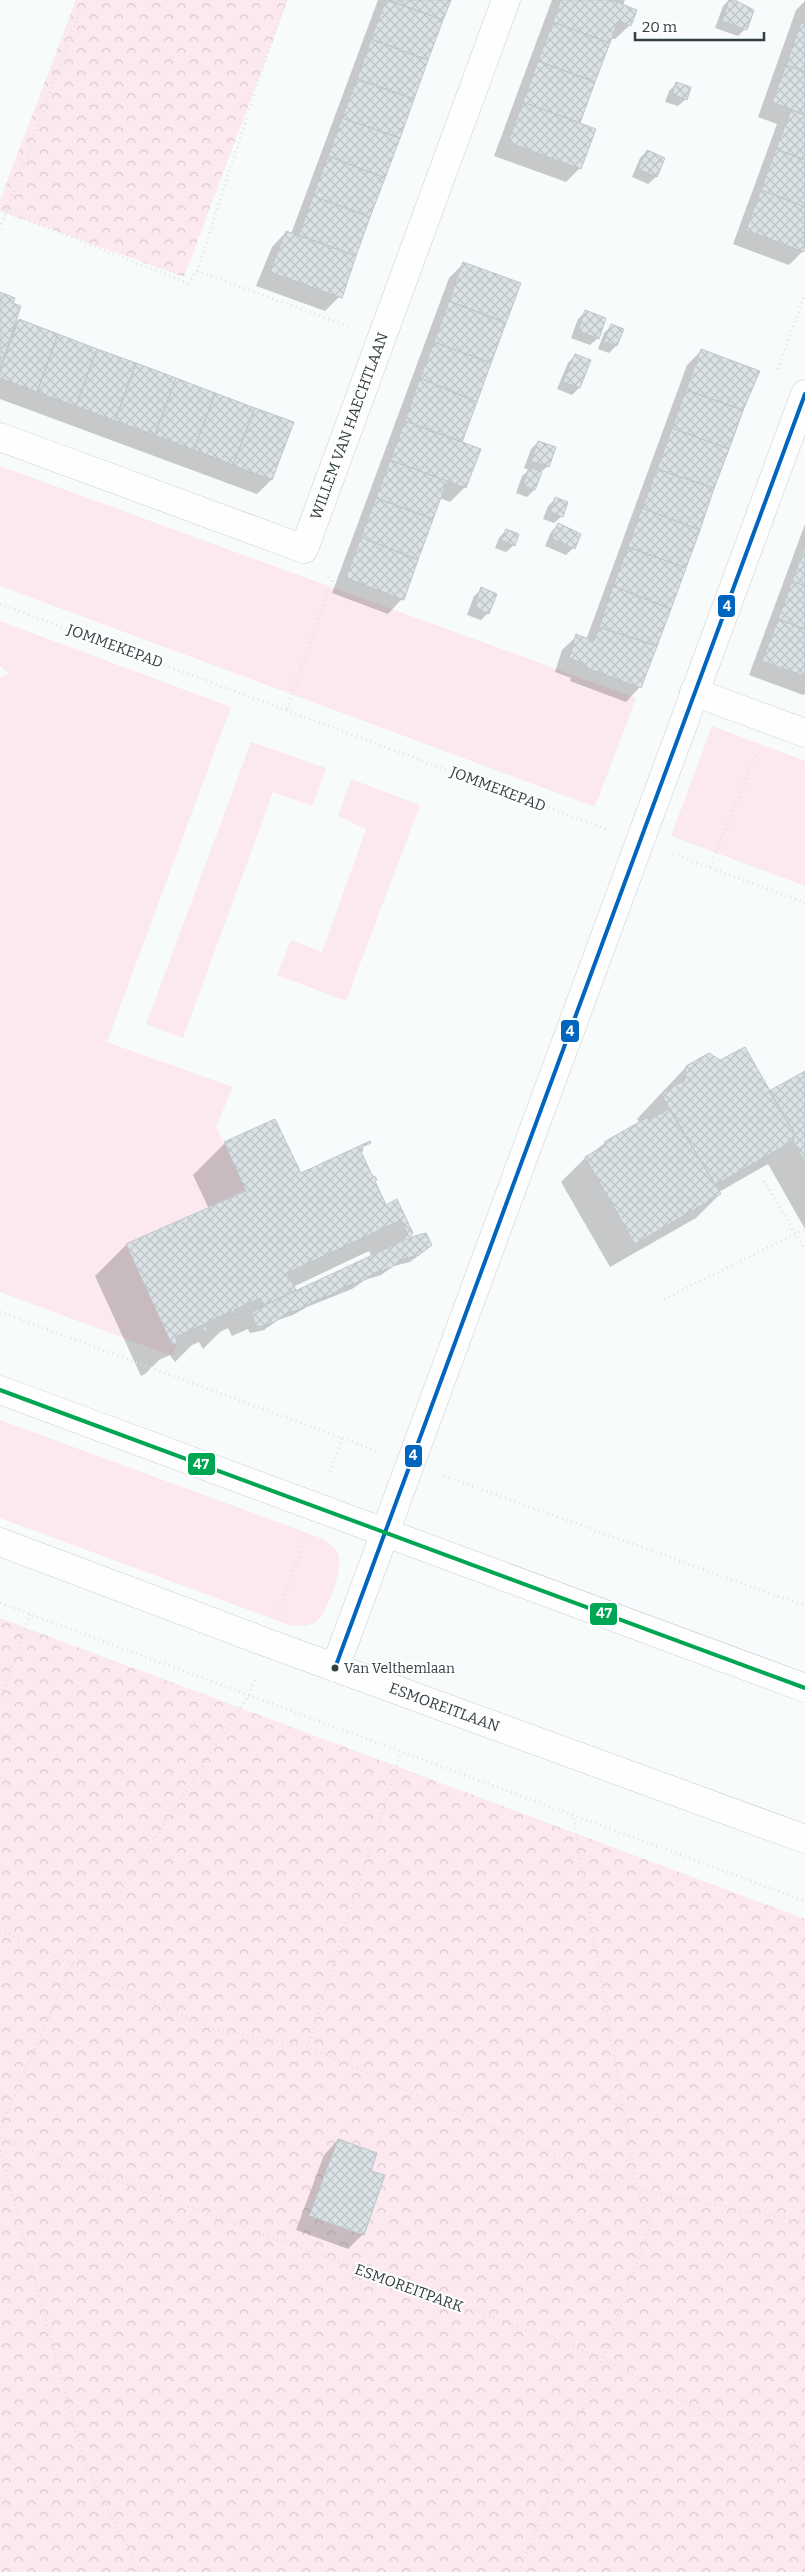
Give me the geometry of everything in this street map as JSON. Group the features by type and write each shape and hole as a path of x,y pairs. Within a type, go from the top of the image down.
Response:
{"street":[{"name":"WILLEM VAN HAECHTLAAN","path":"304,549 506,0"},
{"path":"335,1668 805,394"},
{"path":"0,438 304,549"},
{"path":"694,692 805,733"},
{"path":"0,1390 805,1688"},
{"name":"ESMOREITLAAN","path":"0,1542 268,1644 805,1839"}],"path":[{"path":"0,228 84,0"},
{"path":"6,212 188,283 197,271 285,0"},
{"path":"197,271 382,338"},
{"path":"774,378 805,294"},
{"path":"287,709 332,582 304,549"},
{"name":"JOMMEKEPAD","path":"0,604 609,830 606,838"},
{"path":"710,867 770,720"},
{"path":"639,841 805,903"},
{"path":"764,1181 805,1250"},
{"path":"664,1299 805,1229"},
{"path":"0,1312 379,1452 383,1443"},
{"path":"0,2127 73,1963 249,1695 342,1438"},
{"path":"410,1463 805,1606"},
{"path":"0,1603 805,1901"},
{"path":"0,1700 30,1614"},
{"path":"307,2047 401,1752"},
{"path":"519,2572 603,2358 651,2224 637,2190 573,1815"},
{"path":"0,1930 212,2029 307,2047 637,2190 805,2222"},
{"name":"ESMOREITPARK","path":"0,2138 603,2358 805,2468"},
{"path":"0,2152 84,2462 140,2572"}],"green space":[{"path":"76,0 288,0 184,277 0,211 0,200"},
{"path":"0,466 636,698 595,807 0,586"},
{"path":"0,621 231,707 107,1042 233,1087 216,1127 246,1189 126,1245 176,1345 172,1356 0,1292 0,678 9,674 0,666"},
{"path":"712,726 805,761 805,886 671,836"},
{"path":"251,742 326,768 312,806 273,792 183,1038 146,1024"},
{"path":"351,779 420,805 346,1001 277,975 291,940 322,952 366,829 338,816"},
{"path":"0,1420 321,1538 335,1549 339,1560 334,1588 322,1615 312,1624 292,1626 0,1518"},
{"path":"0,1618 805,1919 805,2572 0,2572"}],"building":[{"path":"386,0 443,20 428,60 371,39"},
{"path":"389,0 451,0 443,20"},
{"path":"561,0 612,0 637,10 631,26 618,21 610,43 553,22"},
{"path":"729,0 735,0 754,10 747,30 722,21"},
{"path":"553,22 610,43 595,82 538,61"},
{"path":"801,23 805,25 805,72 786,65"},
{"path":"371,39 428,60 414,99 357,79"},
{"path":"538,61 595,82 580,123 523,102"},
{"path":"786,65 805,72 805,115 772,102"},
{"path":"357,79 414,99 400,138 342,118"},
{"path":"676,82 691,87 687,100 672,94"},
{"path":"523,102 596,129 581,169 508,142"},
{"path":"791,110 805,115 805,160 776,149"},
{"path":"342,118 400,138 385,178 328,156"},
{"path":"776,149 805,160 805,207 761,190"},
{"path":"647,150 665,158 657,177 638,169"},
{"path":"328,156 385,178 370,217 313,196"},
{"path":"761,190 805,207 804,252 746,230"},
{"path":"313,196 370,217 356,256 299,235"},
{"path":"286,231 356,256 342,298 270,272"},
{"path":"463,262 521,283 506,323 449,301"},
{"path":"0,292 15,298 13,303 21,306 0,370"},
{"path":"449,301 506,323 491,363 434,342"},
{"path":"585,310 606,318 599,339 578,331"},
{"path":"19,319 58,334 37,392 0,378 0,370"},
{"path":"611,324 624,329 617,346 604,342"},
{"path":"58,334 97,349 76,406 37,392"},
{"path":"434,342 491,363 477,402 420,378"},
{"path":"97,349 136,363 115,421 76,406"},
{"path":"701,349 760,371 743,410 686,390"},
{"path":"575,354 591,360 580,388 563,382"},
{"path":"136,363 176,378 155,435 115,421"},
{"path":"176,378 215,393 194,450 155,435"},
{"path":"420,378 477,402 462,442 405,421"},
{"path":"686,390 743,410 729,449 672,428"},
{"path":"215,393 255,408 233,465 194,450"},
{"path":"255,408 294,422 272,480 233,465"},
{"path":"405,421 481,449 466,488 390,460"},
{"path":"672,428 729,449 714,488 657,469"},
{"path":"538,441 556,447 549,467 531,461"},
{"path":"390,460 447,481 433,519 376,498"},
{"path":"529,467 542,472 535,490 523,485"},
{"path":"657,469 714,488 700,530 642,508"},
{"path":"555,497 568,502 563,517 550,512"},
{"path":"376,498 433,519 418,560 361,537"},
{"path":"642,508 700,530 686,568 628,547"},
{"path":"558,523 581,534 575,549 551,538"},
{"path":"506,529 519,534 515,546 501,540"},
{"path":"361,537 418,560 404,600 346,578"},
{"path":"805,546 805,586 792,581"},
{"path":"628,547 686,568 671,609 613,586"},
{"path":"792,581 805,586 805,629 778,619"},
{"path":"613,586 671,609 657,646 599,627"},
{"path":"481,587 497,594 489,614 474,607"},
{"path":"778,619 805,629 805,676 762,661"},
{"path":"599,627 657,646 641,688 584,667 585,664 569,658 576,634 594,641"},
{"path":"745,1047 794,1133 793,1141 715,1185 661,1094 685,1080 686,1066 709,1053 720,1060"},
{"path":"805,1071 805,1162 793,1141 794,1133 769,1091"},
{"path":"669,1109 721,1194 635,1244 585,1157 606,1145 604,1142 648,1117 649,1120"},
{"path":"275,1119 301,1173 370,1141 371,1143 362,1147 363,1151 361,1152 373,1177 375,1176 377,1180 375,1181 386,1205 397,1199 413,1233 409,1237 401,1220 287,1273 296,1290 263,1306 260,1298 234,1310 237,1317 235,1319 231,1311 204,1324 208,1331 205,1332 202,1325 175,1337 178,1343 172,1345 126,1244 246,1191 224,1142"},
{"path":"426,1233 432,1245 419,1255 403,1259 390,1268 374,1273 361,1282 345,1286 302,1309 287,1313 273,1323 257,1327 251,1313 263,1306 411,1237"},
{"path":"338,2139 377,2153 371,2171 385,2175 364,2235 309,2216"}],"transit line":[{"name":"4","path":"335,1668 805,394"},
{"name":"47","path":"0,1390 805,1688"}],"place":[{"name":"Van Velthemlaan","path":"335,1668"}]}
